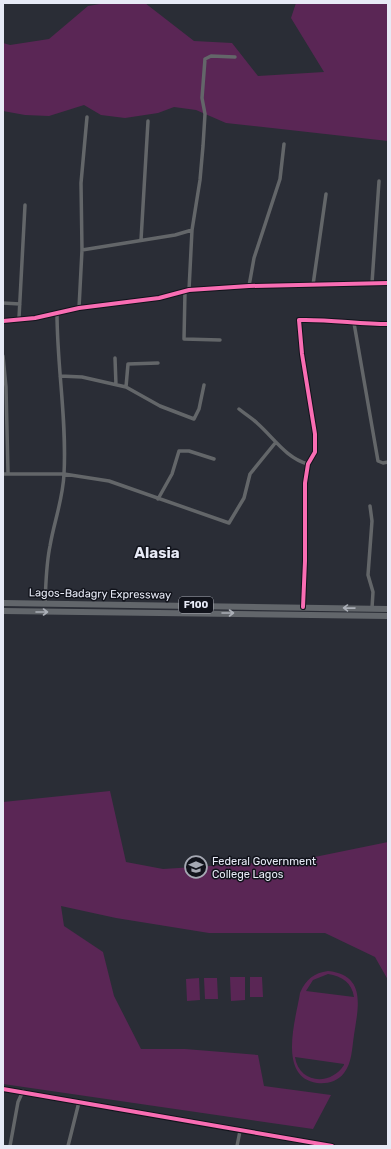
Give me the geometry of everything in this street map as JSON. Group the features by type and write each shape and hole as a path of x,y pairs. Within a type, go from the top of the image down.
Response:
{"highway":[{"name":"Lagos-Badagry Expressway","path":"3,602 388,608"},
{"name":"Lagos-Badagry Expressway","path":"3,611 388,616"}],"street":[{"path":"189,290 192,230 200,180 203,146 205,114 202,98 205,59 211,56 235,57"},
{"path":"79,308 82,250 81,183 87,117"},
{"path":"141,240 148,121"},
{"path":"249,286 254,258 280,179 284,144"},
{"path":"372,283 379,181"},
{"path":"313,285 326,194"},
{"path":"19,318 25,205"},
{"path":"82,250 192,230"},
{"path":"3,321 19,318 35,318 79,308 159,298 189,290 249,286 388,283"},
{"path":"185,291 184,339 220,340"},
{"path":"3,304 20,304"},
{"path":"45,603 50,546 62,493 64,474 60,376 57,350 57,313"},
{"path":"302,606 305,561 305,484 308,464 315,452 315,434 302,354 299,320 326,319 354,323 388,324"},
{"path":"354,323 378,461 388,462"},
{"path":"3,356 6,387 8,473"},
{"path":"115,358 116,385"},
{"path":"126,387 128,364 158,363"},
{"path":"60,376 82,377 126,387 160,406 194,419 199,409 204,385"},
{"path":"239,410 257,422 295,460 308,464"},
{"path":"3,474 64,474 122,485 227,523 230,522 244,498 250,474 276,442"},
{"path":"158,499 172,474 179,451 214,458"},
{"path":"370,506 372,521 368,575 373,592 372,608"},
{"path":"3,1089 23,1091 240,1131 332,1146"},
{"path":"10,1146 18,1102 23,1091"},
{"path":"68,1146 79,1102"},
{"path":"237,1146 240,1131"}],"shaded area":[{"path":"106,3 145,3 194,41 232,43 258,76 324,72 291,18 296,3 388,3 388,141 226,123 196,110 174,107 158,113 125,118 101,115 84,105 49,116 25,115 3,111 3,43 10,45 49,39 88,6"},
{"path":"110,791 126,862 163,869 300,860 388,842 388,980 375,957 325,933 209,933 116,918 61,906 64,926 103,952 114,996 141,1049 185,1049 258,1055 264,1086 331,1095 313,1129 3,1084 3,802"},
{"path":"328,971 340,974 349,979 357,994 358,1004 351,1055 347,1069 335,1080 328,1083 317,1083 305,1078 297,1070 293,1059 293,1031 300,993 305,984 315,975","holes":["328,974 338,976 346,981 349,984 354,997 306,991 313,980","295,1057 344,1064 344,1065 338,1072 331,1076 324,1079 316,1079 303,1073 298,1066"]},
{"path":"230,977 245,977 245,1000 231,1001"},
{"path":"250,977 262,977 263,997 250,997"},
{"path":"199,978 200,1000 187,1001 186,979"},
{"path":"204,978 217,978 218,999 205,999"}],"cycle path":[{"path":"3,321 35,318 79,308 159,298 189,290 249,286 388,283"},
{"path":"303,607 305,561 305,483 308,464 315,452 315,434 302,354 299,320 388,324"},
{"path":"3,1089 332,1146"}],"place":[{"name":"Federal Government College Lagos","path":"196,867"}],"district":[{"name":"Alasia","path":"157,553"}]}
